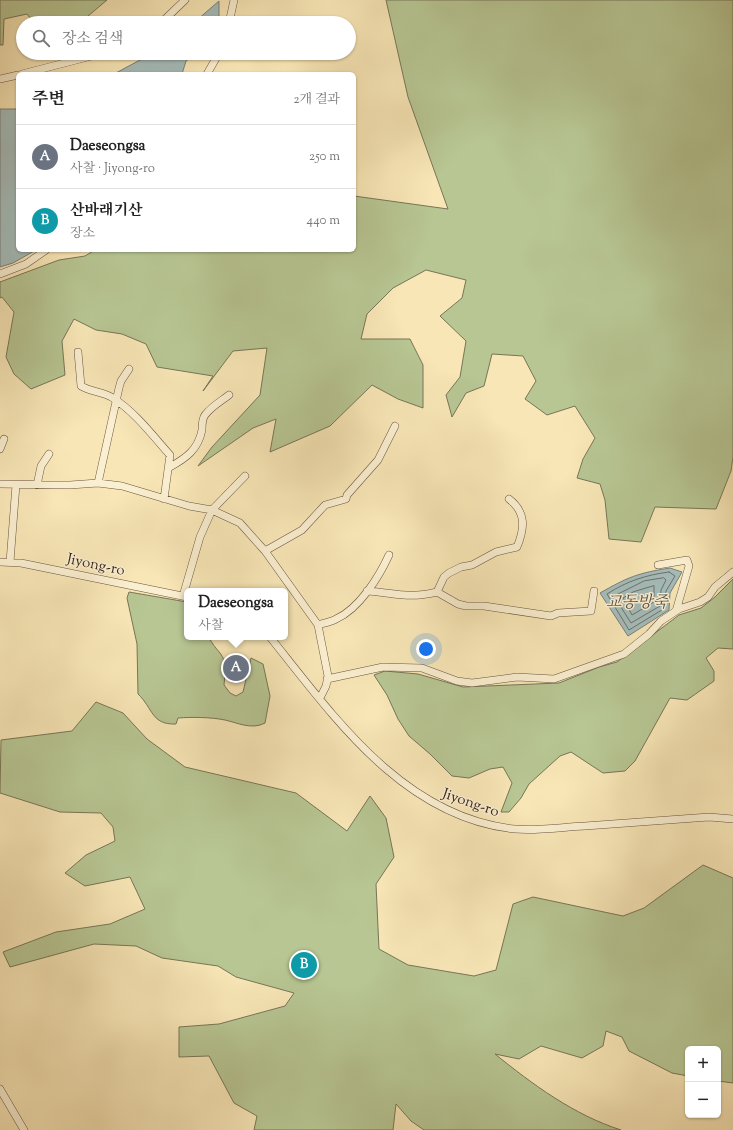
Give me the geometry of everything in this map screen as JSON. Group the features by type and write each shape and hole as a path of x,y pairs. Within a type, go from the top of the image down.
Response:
{"street":[{"path":"168,16 185,0"},
{"path":"231,16 234,0"},
{"path":"30,72 76,60"},
{"path":"208,72 215,60"},
{"path":"0,79 16,75"},
{"path":"0,274 26,264 43,252"},
{"path":"78,352 81,386 112,397 126,408 170,455 170,467 164,499"},
{"path":"98,483 121,381 129,369"},
{"path":"170,467 185,458 194,450 201,433 204,415 215,403 229,395"},
{"path":"265,552 302,530 325,505 346,499 347,495 378,460 395,426"},
{"path":"36,485 41,466 49,454"},
{"path":"187,588 200,537 212,510 245,476"},
{"path":"0,484 36,485 98,483 122,486 164,499 212,510 240,523 265,552 318,625 323,647 327,679 326,686 320,698"},
{"path":"10,562 16,484"},
{"path":"437,592 444,577 449,573 461,567 472,565 496,552 517,547 522,528 522,514 517,505 509,499"},
{"path":"318,625 336,619 347,612 367,591 381,572 389,555"},
{"path":"658,565 687,560 689,566 676,611"},
{"name":"Jiyong-ro","path":"0,562 21,562 184,596"},
{"path":"327,679 383,667 422,668 457,681 472,683 518,677 554,679 624,654 649,634 661,621 676,611 708,597 715,587 733,572"},
{"path":"367,591 395,595 419,596 437,592 458,604 466,606 484,606 550,616 558,613 592,611 594,591"},
{"name":"Jiyong-ro","path":"272,640 366,752 414,792 451,811 486,823 517,829 554,828 709,817 733,819"},
{"path":"0,1089 24,1130"}],"green space":[{"path":"0,0 107,0 88,16 29,16 27,14 4,19 3,45 0,45"},
{"path":"386,0 733,0 733,457 731,471 716,509 655,507 641,542 609,539 605,500 600,484 577,478 583,459 595,438 575,406 547,415 525,399 536,381 523,356 492,354 484,386 466,393 452,417 446,395 460,377 466,341 440,316 462,298 466,280 426,270 393,288 367,314 361,339 410,339 423,365 423,408 398,399 372,385 330,426 270,452 276,419 253,428 198,466 212,447 260,395 267,348 233,351 203,391 213,376 157,367 146,344 122,334 96,330 74,319 62,341 65,375 31,389 14,374 6,357 14,312 2,297 0,298 0,282 59,260 85,256 92,252 356,252 356,196 448,209 408,97"},
{"path":"733,579 733,649 718,648 706,658 714,671 714,681 687,700 670,698 635,761 625,771 603,773 571,752 560,756 529,784 521,798 509,812 501,812 512,783 503,767 490,769 469,778 452,776 409,736 398,719 387,695 374,675 385,671 418,674 463,687 559,683 599,667 617,662 679,615 701,608 715,597"},
{"path":"129,592 184,601 184,640 210,640 224,660 224,685 230,693 236,696 243,692 251,658 263,664 270,696 265,723 250,726 219,719 189,717 178,718 176,724 168,724 157,719 138,694 137,644 127,598"},
{"path":"96,702 123,713 147,739 185,767 296,793 347,831 370,796 386,818 394,857 376,884 379,949 408,965 474,976 496,970 513,904 533,897 623,916 644,908 703,865 733,878 733,1083 721,1081 721,1046 685,1046 685,1075 672,1073 629,1051 622,1037 606,1031 603,1046 582,1058 541,1046 519,1059 495,1054 554,1098 587,1116 621,1130 424,1130 411,1121 396,1104 393,1130 254,1130 257,1116 234,1103 209,1056 179,1057 179,1027 219,1024 285,1006 294,993 236,977 218,966 162,958 136,946 94,944 10,967 3,952 56,932 110,924 145,909 130,877 85,886 65,873 86,855 115,841 113,827 101,813 60,812 0,793 1,740 72,731"}],"water":[{"path":"219,1 219,16 202,16"},
{"path":"140,60 187,60 183,72 118,72"},
{"path":"0,109 16,109 16,252 32,252 13,263 0,267"},
{"name":"교동방죽","path":"670,568 682,572 670,593 669,610 628,636 600,593 634,576"}],"place":[{"name":"Daeseongsa","path":"236,668"},
{"name":"산바래기산","path":"304,965"}]}
